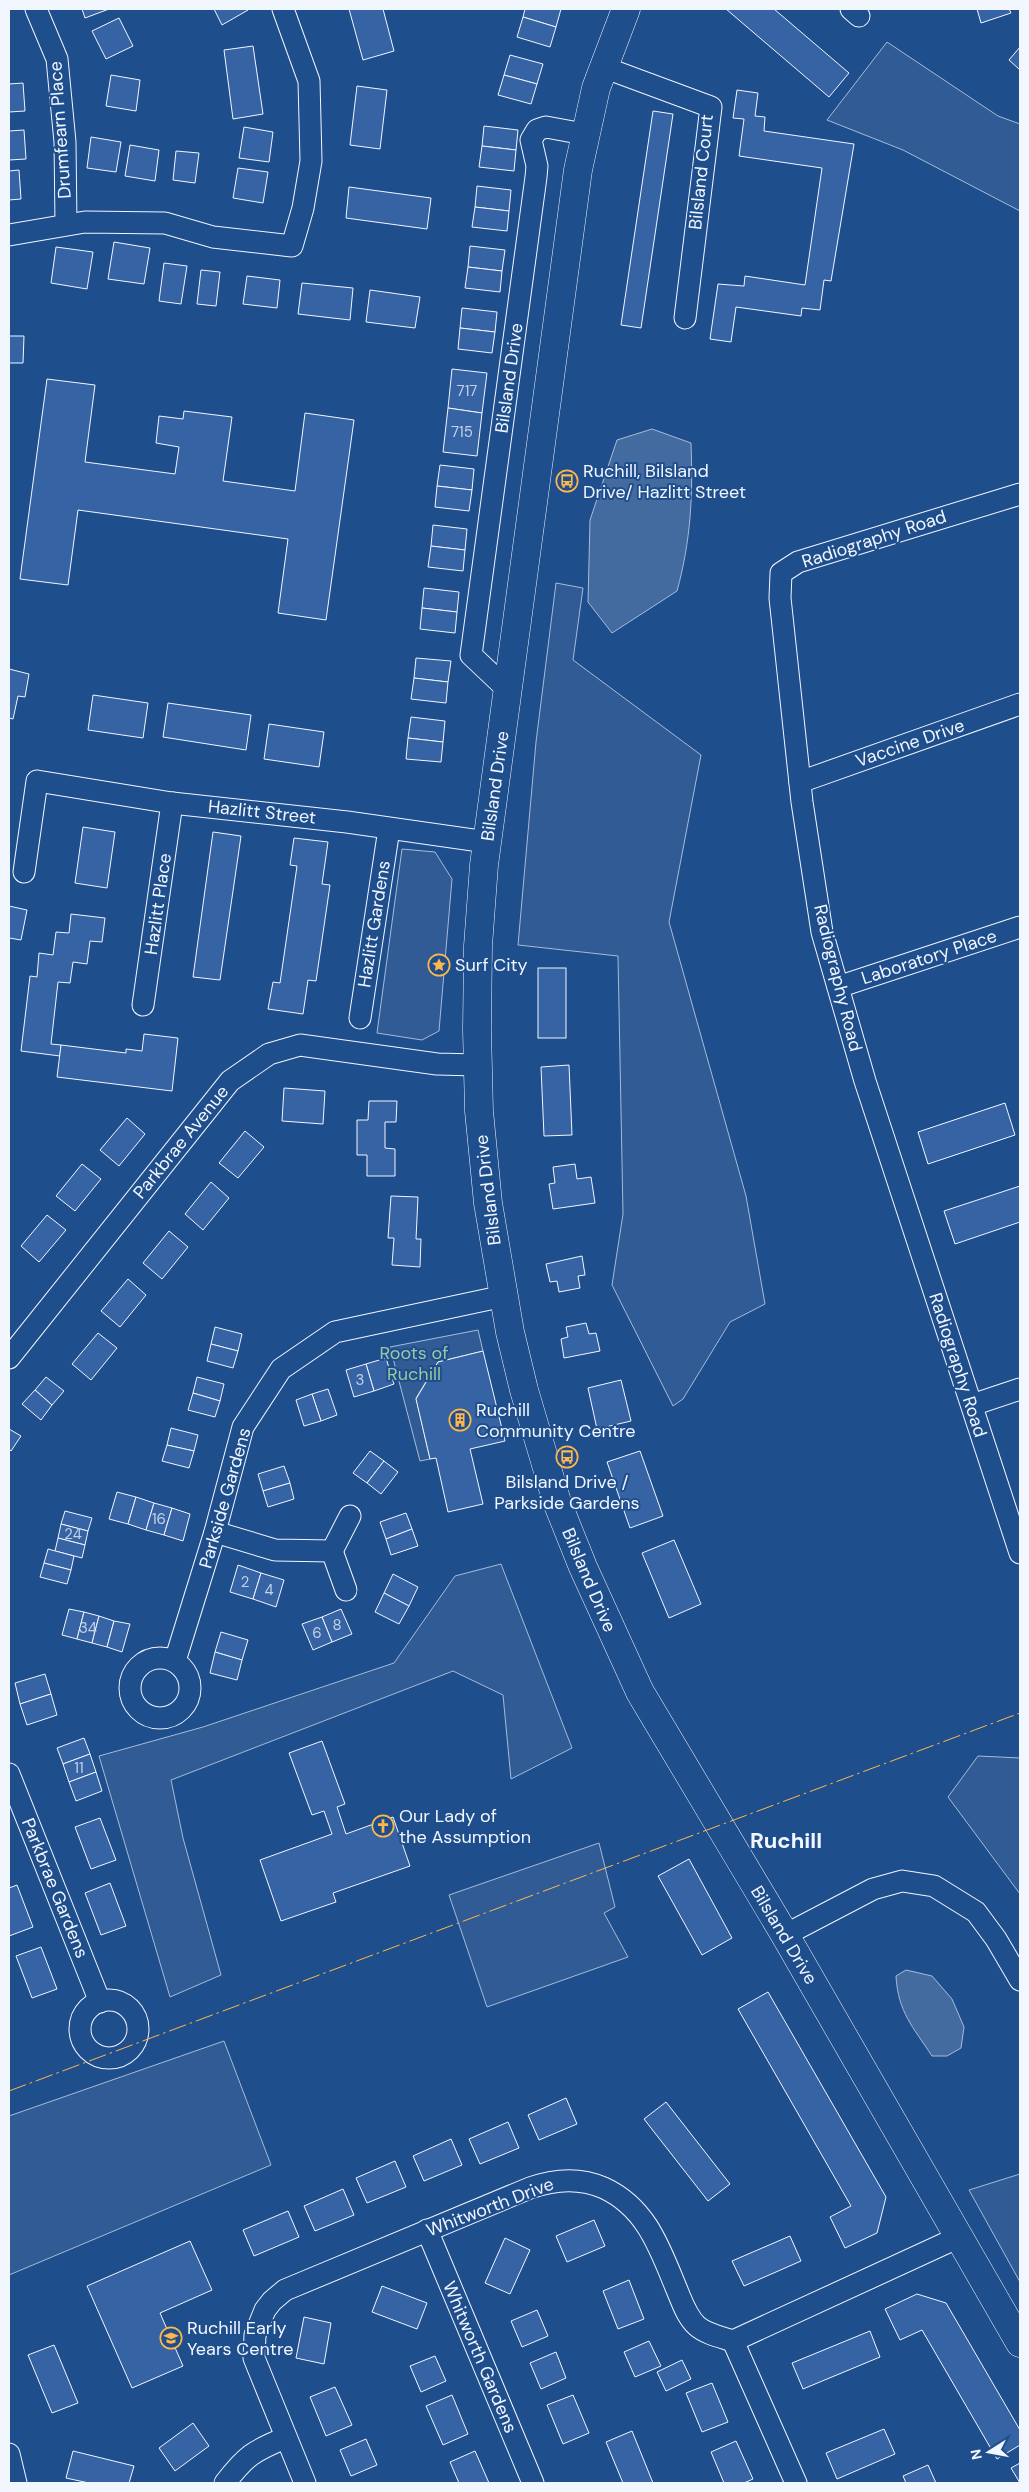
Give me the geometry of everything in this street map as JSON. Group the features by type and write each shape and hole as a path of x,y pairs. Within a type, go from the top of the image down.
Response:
{"main road":[{"name":"Bilsland Drive","path":"626,9 603,68 584,134 487,842 478,946 477,1065 484,1170 504,1296 524,1390 545,1466 582,1567 640,1692 785,1936 1020,2343"}],"street":[{"name":"Drumfearn Place","path":"36,9 57,59 65,142 66,224"},
{"path":"9,235 85,222 165,223 213,237 292,246 303,208 311,160 309,80 283,9"},
{"name":"Bilsland Court","path":"603,68 711,107 685,318"},
{"name":"Bilsland Drive","path":"508,690 472,655 536,177 537,166 531,140 536,130 546,127 584,134"},
{"name":"Radiography Road","path":"1020,494 798,562 781,573 780,598 800,782 822,932 865,1080 972,1405 1015,1517 1020,1553"},
{"name":"Vaccine Drive","path":"800,782 1020,704"},
{"name":"Hazlitt Street","path":"24,872 37,781 172,803 347,822 487,842"},
{"name":"Hazlitt Place","path":"143,1004 172,803"},
{"name":"Hazlitt Gardens","path":"360,1018 389,829"},
{"name":"Laboratory Place","path":"838,987 1020,927"},
{"name":"Parkbrae Avenue","path":"9,1358 230,1081 269,1054 300,1045 437,1064 477,1065"},
{"name":"Parkside Gardens","path":"175,1661 215,1532 243,1427 281,1369 335,1332 504,1296"},
{"path":"972,1405 1020,1389"},
{"path":"346,1590 332,1551 350,1516"},
{"path":"215,1532 275,1550 332,1551"},
{"name":"Parkbrae Gardens","path":"9,1774 100,2002"},
{"path":"785,1936 873,1889 902,1881 934,1886 976,1912 996,1939 1020,1980"},
{"name":"Whitworth Drive","path":"285,2438 254,2358 255,2335 265,2310 272,2300 285,2290 544,2183 566,2180 600,2186 630,2204 650,2227 692,2320 705,2331 732,2341"},
{"name":"Whitworth Gardens","path":"427,2230 533,2483"},
{"path":"796,2483 732,2341 960,2237"},
{"path":"225,2483 250,2454 285,2438 305,2483"},
{"path":"9,2454 16,2483"}],"shaded area":[{"path":"887,42 998,116 1020,124 1020,211 903,150 827,120"},
{"path":"652,429 691,443 692,481 690,517 682,572 677,591 612,633 588,602 590,520 617,440"},
{"path":"556,583 583,588 573,660 701,755 669,922 746,1196 765,1304 730,1322 683,1399 673,1406 612,1285 623,1214 618,956 518,945 536,742"},
{"path":"402,849 435,852 452,879 439,1031 422,1040 377,1033"},
{"name":"Roots of Ruchill","path":"478,1330 483,1351 438,1362 416,1398 430,1459 420,1461 390,1347"},
{"path":"501,1564 572,1748 511,1779 503,1695 453,1671 171,1780 183,1838 221,1975 170,1997 99,1756 203,1727 394,1663 455,1576"},
{"path":"978,1756 1020,1758 1020,1894 948,1797"},
{"path":"599,1843 615,1907 604,1913 628,1957 487,2007 449,1895"},
{"path":"906,1970 932,1976 952,1999 964,2027 961,2048 947,2056 932,2056 908,2019 900,2000 896,1976"},
{"path":"224,2041 271,2165 9,2275 9,2116"},
{"path":"1020,2174 1020,2282 969,2190"}],"building":[{"path":"82,9 109,9 85,18"},
{"path":"214,9 248,9 248,10 222,25"},
{"path":"349,9 383,9 394,51 363,60"},
{"path":"525,9 561,9 556,27 523,17"},
{"path":"726,9 774,9 849,73 829,97"},
{"path":"977,9 1009,9 1011,13 981,23"},
{"path":"523,17 556,27 550,47 517,37"},
{"path":"119,18 133,46 106,59 92,31"},
{"path":"253,46 263,114 233,119 224,50"},
{"path":"1020,47 1020,70 1009,60"},
{"path":"510,55 543,64 537,84 504,75"},
{"path":"111,75 140,80 136,111 106,106"},
{"path":"504,75 537,84 531,104 498,95"},
{"path":"23,83 25,111 9,112 9,84"},
{"path":"357,86 387,90 380,149 350,145"},
{"path":"737,90 758,93 755,116 765,117 764,131 854,144 831,281 824,280 820,310 802,308 801,316 736,307 731,342 710,339 718,284 744,286 745,276 805,285 822,168 739,156 744,119 733,118"},
{"path":"653,111 673,114 641,328 621,325"},
{"path":"484,126 518,130 516,150 482,146"},
{"path":"244,127 273,132 269,162 239,158"},
{"path":"24,130 26,159 9,160 9,131"},
{"path":"91,137 121,142 116,172 87,168"},
{"path":"130,145 159,150 155,181 125,176"},
{"path":"482,146 516,150 514,171 479,167"},
{"path":"176,151 199,153 195,183 173,180"},
{"path":"238,168 268,172 263,203 233,198"},
{"path":"19,170 21,199 9,200 9,171"},
{"path":"477,186 511,190 509,211 475,207"},
{"path":"349,187 431,198 427,229 346,218"},
{"path":"475,207 509,211 507,231 472,227"},
{"path":"114,242 150,248 144,284 108,279"},
{"path":"470,246 505,250 502,271 468,267"},
{"path":"56,247 93,252 87,289 51,283"},
{"path":"164,263 187,266 181,304 159,301"},
{"path":"468,267 502,271 500,292 465,288"},
{"path":"201,270 220,272 216,306 197,304"},
{"path":"247,276 280,280 277,308 243,304"},
{"path":"302,283 353,288 350,320 298,314"},
{"path":"370,290 420,297 415,328 366,322"},
{"path":"462,308 497,312 495,332 460,328"},
{"path":"460,328 495,332 492,353 458,349"},
{"path":"9,336 24,336 23,363 9,363"},
{"path":"452,369 487,373 482,413 448,408"},
{"path":"47,379 95,385 85,462 175,474 179,447 156,443 159,416 183,419 184,411 232,417 223,481 295,491 305,413 354,420 326,620 278,613 288,539 78,510 68,585 20,579"},
{"path":"448,408 482,413 477,456 443,452"},
{"path":"440,465 474,469 472,490 437,486"},
{"path":"437,486 472,490 469,511 435,507"},
{"path":"433,525 467,529 465,550 431,546"},
{"path":"431,546 465,550 463,571 428,567"},
{"path":"424,588 459,592 457,612 422,608"},
{"path":"422,608 457,612 455,633 420,629"},
{"path":"416,658 451,661 448,682 414,678"},
{"path":"9,669 29,674 25,697 18,696 13,719 9,718"},
{"path":"414,678 448,682 446,703 411,699"},
{"path":"93,695 148,703 143,738 88,730"},
{"path":"168,703 251,715 246,750 163,737"},
{"path":"411,717 445,721 443,742 408,738"},
{"path":"269,724 324,732 319,767 264,759"},
{"path":"408,738 443,742 441,762 406,759"},
{"path":"83,827 115,832 107,888 75,883"},
{"path":"213,832 241,836 220,980 193,977"},
{"path":"294,838 328,842 322,884 330,885 316,981 308,980 303,1014 268,1009 273,982 280,983 297,866 290,865"},
{"path":"9,906 27,910 21,940 9,938"},
{"path":"71,914 105,918 102,942 90,941 87,964 73,962 70,983 58,982 51,1044 61,1045 60,1056 21,1051 30,976 37,977 39,953 53,955 56,932 69,933"},
{"path":"538,968 566,968 566,1038 538,1038"},
{"path":"144,1034 178,1038 172,1091 57,1077 61,1045 126,1053 126,1049 142,1051"},
{"path":"569,1065 572,1135 544,1136 541,1067"},
{"path":"284,1088 325,1091 323,1124 282,1121"},
{"path":"369,1101 397,1101 396,1122 385,1122 385,1148 395,1149 395,1176 367,1176 367,1155 357,1155 357,1120 368,1120"},
{"path":"1005,1103 1015,1135 928,1164 918,1132"},
{"path":"127,1118 145,1134 119,1166 100,1150"},
{"path":"245,1131 264,1147 238,1178 219,1163"},
{"path":"82,1164 101,1179 75,1211 56,1196"},
{"path":"575,1164 577,1179 591,1177 595,1203 553,1209 549,1184 555,1183 553,1167"},
{"path":"211,1182 229,1198 203,1230 185,1214"},
{"path":"1020,1186 1020,1222 955,1244 944,1211"},
{"path":"391,1196 418,1197 416,1239 421,1239 420,1267 392,1265 394,1238 388,1238"},
{"path":"47,1215 66,1230 39,1262 21,1246"},
{"path":"169,1231 188,1247 162,1279 143,1263"},
{"path":"582,1256 585,1275 578,1276 580,1288 559,1292 557,1281 550,1282 546,1264"},
{"path":"128,1279 146,1295 120,1327 101,1311"},
{"path":"586,1323 589,1334 596,1333 600,1351 564,1358 561,1339 568,1337 566,1327"},
{"path":"215,1327 242,1334 238,1351 211,1344"},
{"path":"98,1333 117,1348 91,1380 72,1364"},
{"path":"211,1344 238,1351 233,1368 207,1361"},
{"name":"Ruchill Community Centre","path":"483,1351 505,1441 470,1449 483,1504 448,1512 436,1458 430,1459 416,1399 438,1362"},
{"path":"386,1358 394,1384 374,1391 366,1364"},
{"path":"366,1364 374,1391 354,1397 346,1370"},
{"path":"46,1377 64,1391 52,1405 35,1390"},
{"path":"197,1377 224,1384 220,1401 193,1393"},
{"path":"621,1380 631,1421 597,1429 588,1388"},
{"path":"328,1389 337,1415 321,1421 312,1394"},
{"path":"35,1390 52,1405 41,1420 22,1404"},
{"path":"193,1393 220,1401 215,1417 188,1410"},
{"path":"312,1394 321,1421 304,1426 296,1400"},
{"path":"171,1428 198,1435 194,1451 167,1445"},
{"path":"9,1429 21,1436 11,1451 9,1449"},
{"path":"167,1445 194,1451 189,1468 162,1461"},
{"path":"370,1451 384,1461 367,1483 353,1473"},
{"path":"640,1451 663,1516 630,1528 607,1462"},
{"path":"384,1461 398,1472 381,1494 367,1483"},
{"path":"284,1466 290,1483 263,1491 258,1474"},
{"path":"290,1483 294,1499 268,1507 263,1491"},
{"path":"117,1492 136,1497 128,1524 109,1519"},
{"path":"136,1497 154,1503 146,1530 128,1524"},
{"path":"154,1503 172,1508 164,1535 146,1530"},
{"path":"172,1508 190,1514 183,1541 164,1535"},
{"path":"65,1511 92,1518 88,1531 61,1524"},
{"path":"406,1513 412,1529 386,1539 380,1522"},
{"path":"61,1524 88,1531 85,1545 58,1538"},
{"path":"412,1529 418,1546 391,1555 386,1539"},
{"path":"58,1538 85,1545 82,1558 55,1551"},
{"path":"674,1540 701,1604 669,1618 642,1553"},
{"path":"48,1549 74,1556 71,1570 44,1563"},
{"path":"44,1563 71,1570 67,1584 40,1577"},
{"path":"238,1565 261,1573 253,1599 230,1592"},
{"path":"261,1573 284,1580 276,1607 253,1599"},
{"path":"393,1574 418,1587 409,1606 384,1593"},
{"path":"384,1593 409,1606 399,1624 375,1612"},
{"path":"69,1609 84,1612 77,1639 62,1635"},
{"path":"341,1609 352,1634 332,1642 322,1617"},
{"path":"84,1612 99,1616 92,1643 77,1639"},
{"path":"99,1616 114,1621 107,1647 92,1643"},
{"path":"322,1617 332,1642 313,1650 302,1624"},
{"path":"114,1621 130,1624 122,1652 107,1647"},
{"path":"221,1632 248,1640 242,1660 215,1652"},
{"path":"215,1652 242,1660 237,1680 210,1673"},
{"path":"45,1674 51,1694 20,1704 15,1683"},
{"path":"51,1694 57,1715 27,1725 20,1704"},
{"path":"84,1738 90,1754 63,1764 57,1748"},
{"name":"Our Lady of the Assumption","path":"322,1741 345,1804 337,1807 346,1834 393,1817 410,1866 333,1893 336,1902 281,1921 260,1860 332,1834 324,1811 312,1815 289,1753"},
{"path":"90,1754 96,1772 69,1782 63,1764"},
{"path":"96,1772 102,1791 76,1801 69,1782"},
{"path":"100,1818 116,1860 91,1869 75,1827"},
{"path":"689,1859 732,1938 702,1955 658,1876"},
{"path":"110,1883 126,1926 101,1935 85,1893"},
{"path":"17,1885 33,1927 9,1936 9,1888"},
{"path":"41,1947 57,1989 32,1998 16,1956"},
{"path":"768,1992 886,2197 877,2233 845,2248 830,2217 851,2206 738,2009"},
{"path":"566,2098 577,2124 539,2140 528,2115"},
{"path":"666,2102 730,2184 708,2201 644,2119"},
{"path":"508,2122 519,2148 480,2164 469,2139"},
{"path":"451,2139 462,2165 424,2181 413,2156"},
{"path":"395,2161 406,2187 367,2203 356,2178"},
{"path":"343,2189 354,2215 315,2231 304,2206"},
{"path":"288,2211 299,2237 254,2256 243,2230"},
{"path":"594,2220 605,2246 567,2262 556,2236"},
{"path":"790,2236 801,2261 744,2286 732,2261"},
{"path":"505,2238 530,2250 510,2294 485,2283"},
{"path":"190,2241 212,2290 160,2313 183,2366 132,2388 87,2286"},
{"path":"629,2280 644,2319 618,2329 603,2291"},
{"path":"382,2286 427,2303 417,2329 372,2312"},
{"path":"917,2294 946,2303 1020,2430 1020,2445 997,2459 922,2330 900,2340 885,2309"},
{"path":"537,2310 548,2336 522,2347 511,2321"},
{"path":"304,2317 331,2323 324,2364 296,2358"},
{"path":"870,2331 880,2357 803,2389 792,2363"},
{"path":"649,2341 661,2366 635,2377 624,2352"},
{"path":"54,2345 78,2403 52,2413 28,2355"},
{"path":"556,2352 566,2378 541,2389 530,2363"},
{"path":"435,2356 446,2381 421,2392 410,2366"},
{"path":"682,2360 691,2379 666,2391 657,2372"},
{"path":"712,2383 728,2422 702,2432 686,2393"},
{"path":"335,2387 352,2425 326,2436 310,2397"},
{"path":"452,2395 468,2434 443,2445 426,2406"},
{"path":"573,2395 589,2433 563,2444 547,2405"},
{"path":"193,2423 209,2446 175,2471 159,2448"},
{"path":"884,2429 895,2454 837,2479 826,2453"},
{"path":"632,2431 653,2483 623,2483 606,2442"},
{"path":"366,2439 377,2465 351,2476 340,2450"},
{"path":"736,2441 753,2479 744,2483 724,2483 711,2452"},
{"path":"73,2451 134,2466 129,2483 89,2483 66,2478"},
{"path":"475,2451 489,2483 459,2483 450,2462"},
{"path":"1020,2463 1020,2483 1011,2468"},
{"path":"928,2465 936,2483 906,2483 903,2476"}],"power":[{"path":"9,2091 1020,1713"}],"place":[{"name":"Ruchill, Bilsland Drive/ Hazlitt Street","path":"567,481"},
{"name":"Surf City","path":"439,965"},
{"name":"Ruchill Community Centre","path":"460,1420"},
{"name":"Bilsland Drive / Parkside Gardens","path":"567,1457"},
{"name":"Our Lady of the Assumption","path":"383,1826"},
{"name":"Ruchill Early Years Centre","path":"171,2338"}],"district":[{"name":"Ruchill","path":"786,1840"}]}
